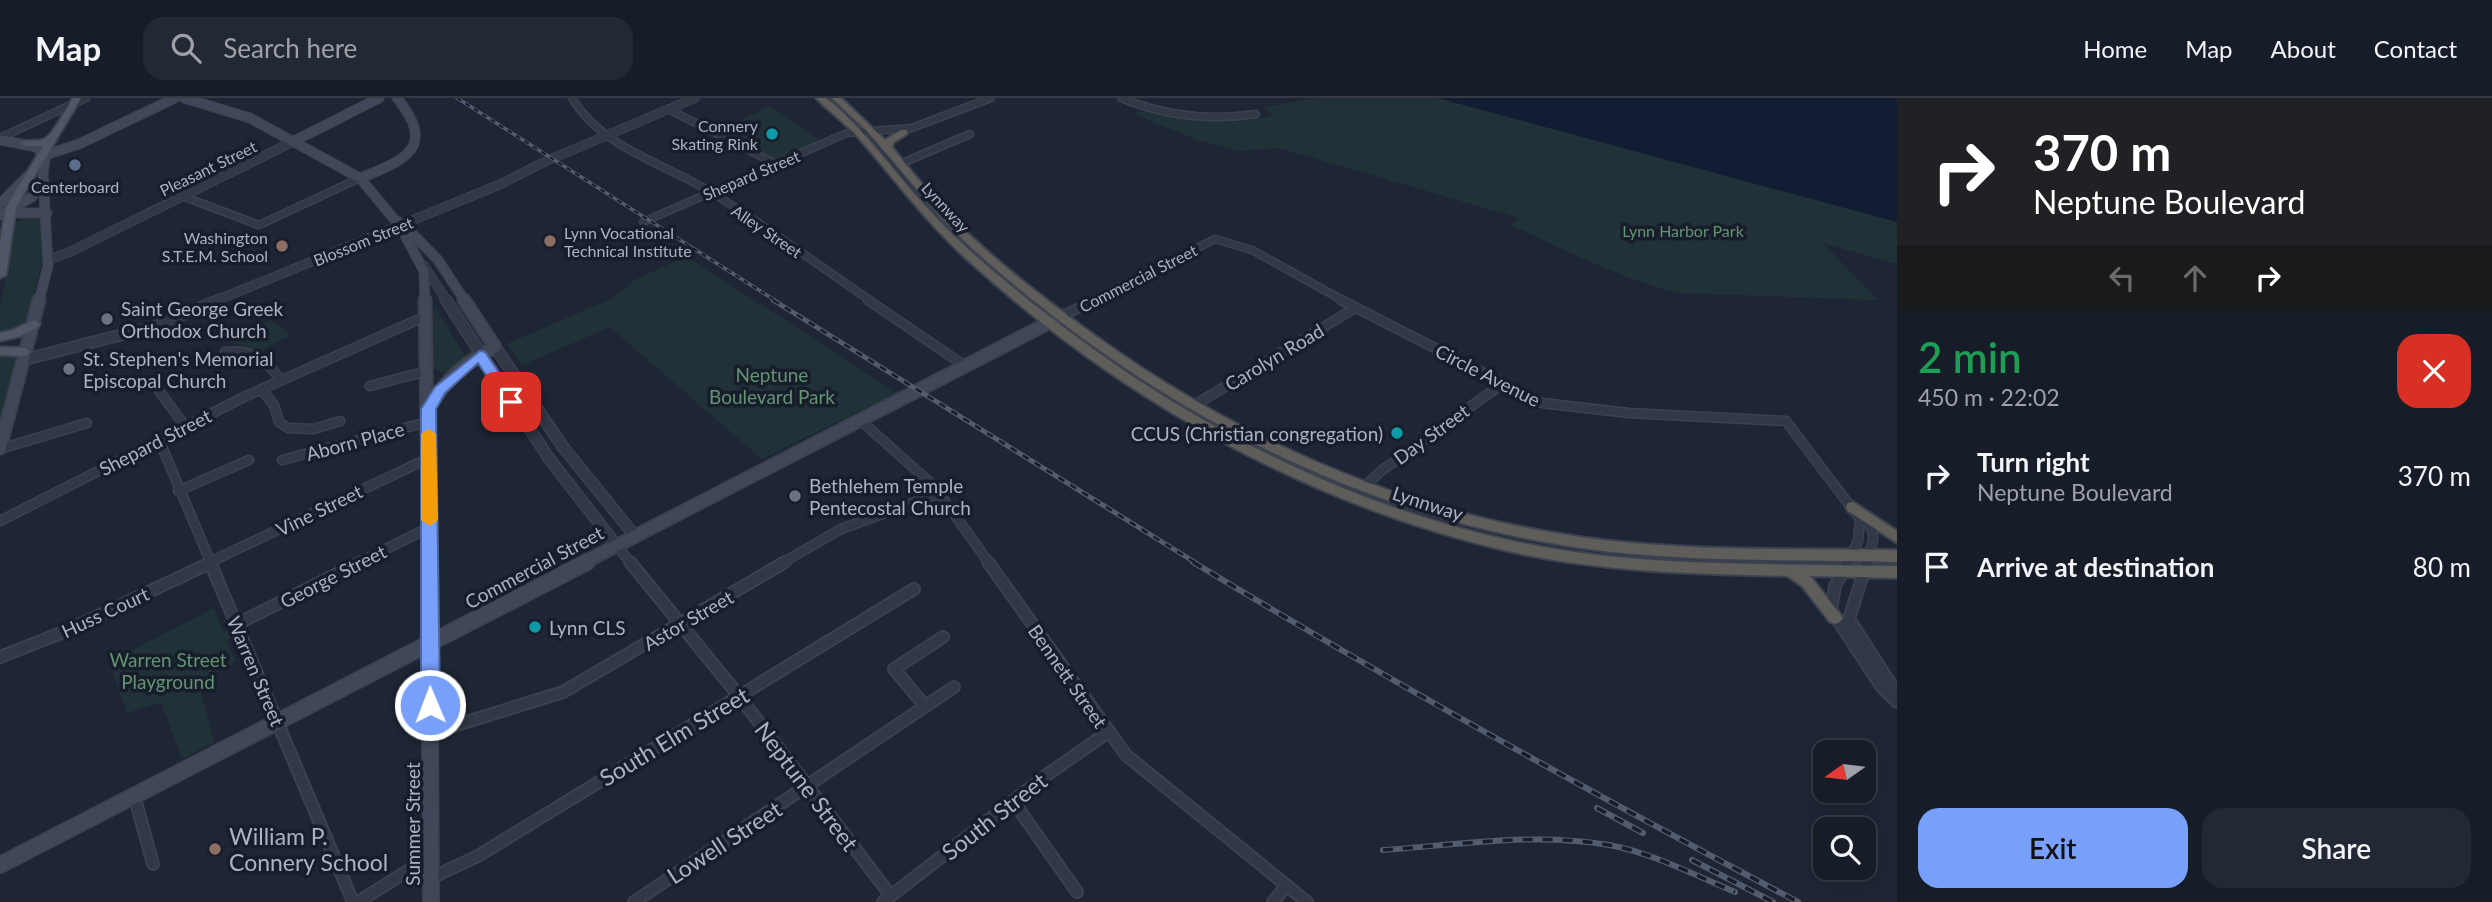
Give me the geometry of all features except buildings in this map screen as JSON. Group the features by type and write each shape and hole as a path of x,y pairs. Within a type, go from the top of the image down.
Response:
{"highway":[{"name":"Lynnway","path":"820,98 859,132 940,229 1003,285 1193,406 1268,446 1364,487 1458,519 1556,540 1636,548 1897,556"},
{"name":"Lynnway","path":"836,98 874,131 967,238 1056,319 1153,396 1226,439 1320,484 1409,518 1497,543 1580,558 1658,565 1897,572"},
{"path":"887,147 890,140 908,130"},
{"path":"1853,507 1897,538"},
{"path":"1788,569 1807,582 1835,618"}],"main road":[{"path":"42,156 68,149 175,98"},
{"path":"184,98 244,116 360,178 400,226 424,266"},
{"name":"Pleasant Street","path":"294,141 379,98"},
{"path":"360,178 391,166 413,150 417,139 416,128 408,110 397,98"},
{"path":"0,275 4,211 49,149 51,139 75,101"},
{"path":"0,139 43,143 51,139"},
{"path":"0,448 34,324 48,260 43,177 45,160 39,148 25,143"},
{"path":"4,211 34,195 51,162 68,149"},
{"path":"4,211 47,213"},
{"path":"400,226 410,231 438,260 495,347 480,355 435,395 428,416"},
{"name":"Summer Street","path":"424,266 430,527 431,902"},
{"name":"Commercial Street","path":"0,865 1056,319"},
{"path":"0,337 19,332 34,324"},
{"path":"0,351 24,356"},
{"path":"427,371 439,377 460,371"}],"street":[{"path":"0,139 86,98"},
{"name":"Alley Street","path":"572,98 584,118 604,136 710,192 965,366"},
{"name":"Blossom Street","path":"24,356 152,327 501,184 604,136 695,98"},
{"path":"859,132 890,134 908,130 991,98"},
{"path":"1121,98 1149,109 1202,118 1224,119 1256,114"},
{"path":"668,109 776,164"},
{"name":"Shepard Street","path":"643,222 846,134 859,132"},
{"path":"900,164 971,134"},
{"name":"Pleasant Street","path":"48,260 75,250 294,141"},
{"path":"183,196 259,225 360,178"},
{"name":"Commercial Street","path":"1056,319 1215,239"},
{"name":"Circle Avenue","path":"1215,239 1251,250 1355,308 1535,401 1565,408 1786,421 1853,507"},
{"path":"424,266 548,457 616,545"},
{"name":"Carolyn Road","path":"1193,406 1355,308"},
{"name":"Shepard Street","path":"0,521 261,389 426,316"},
{"path":"495,347 563,447 635,536"},
{"path":"225,352 243,351 257,354 281,380"},
{"path":"370,386 427,371"},
{"name":"Day Street","path":"1364,487 1381,471 1502,384"},
{"path":"261,389 274,405 279,422 288,428 314,429 340,421"},
{"path":"159,391 185,426"},
{"name":"Aborn Place","path":"282,460 428,416"},
{"name":"Bennett Street","path":"860,420 923,474 940,494 1107,733 1143,771 1307,902"},
{"path":"0,448 87,423"},
{"name":"Warren Street","path":"159,440 178,491 356,902"},
{"name":"Vine Street","path":"209,563 429,458"},
{"path":"178,491 249,460"},
{"name":"Astor Street","path":"431,733 563,692 841,529 940,494"},
{"path":"1853,507 1861,529 1830,599 1835,618 1881,686 1897,702"},
{"path":"1853,507 1875,531 1849,619 1897,694"},
{"name":"George Street","path":"237,624 430,527"},
{"name":"Neptune Street","path":"616,545 739,696 887,899"},
{"name":"Huss Court","path":"0,657 66,631 209,563"},
{"name":"South Elm Street","path":"431,878 478,856 914,589"},
{"path":"925,706 894,669 943,636"},
{"name":"Lowell Street","path":"634,902 954,687"},
{"name":"South Street","path":"887,899 1013,800 1090,742 1107,733"},
{"path":"134,795 153,864"},
{"path":"1013,800 1077,892"},
{"path":"356,902 430,856"},
{"path":"1273,902 1286,886"}],"green space":[{"name":"Lynn Harbor Park","path":"1316,98 1438,98 1897,222 1897,264 1823,243 1877,300 1679,293 1615,272 1511,225 1519,218 1279,148 1238,151 1195,139 1133,114 1140,111 1206,120 1255,119 1273,116 1264,107"},
{"path":"770,106 822,142 773,163 719,131"},
{"path":"27,217 41,219 42,263 27,323 9,332 0,332 0,310 15,223"},
{"name":"Neptune Boulevard Park","path":"686,256 897,393 762,459 610,327 522,365 507,344 613,298 633,281"},
{"path":"436,309 466,357 454,369 443,373 433,368 433,310"},
{"path":"272,320 290,336 261,350 229,342"},
{"path":"0,353 18,356 0,424"},
{"name":"Warren Street Playground","path":"214,608 223,631 228,631 230,638 227,641 236,662 198,681 214,742 182,759 161,702 127,713 109,662"}],"water":[{"path":"1438,98 1897,98 1897,222"}],"railway":[{"path":"457,98 776,301"},
{"path":"773,300 1196,563"},
{"path":"1193,562 1342,651 1493,736 1798,902"},
{"path":"1597,808 1643,833"},
{"path":"1383,850 1496,841 1581,841 1641,853 1735,892"},
{"path":"1692,860 1773,902"}],"slow traffic":[{"path":"429,434 430,520"}],"place":[{"name":"Connery Skating Rink","path":"772,134"},
{"name":"Centerboard","path":"75,165"},
{"name":"Lynn Vocational Technical Institute","path":"550,241"},
{"name":"Washington S.T.E.M. School","path":"282,246"},
{"name":"Saint George Greek Orthodox Church","path":"107,319"},
{"name":"St. Stephen's Memorial Episcopal Church","path":"69,369"},
{"name":"CCUS (Christian congregation)","path":"1397,433"},
{"name":"Bethlehem Temple Pentecostal Church","path":"795,496"},
{"name":"Lynn CLS","path":"535,627"},
{"name":"William P. Connery School","path":"215,849"}],"route":[{"path":"430,705 428,409 435,395 480,355 511,402"}]}
